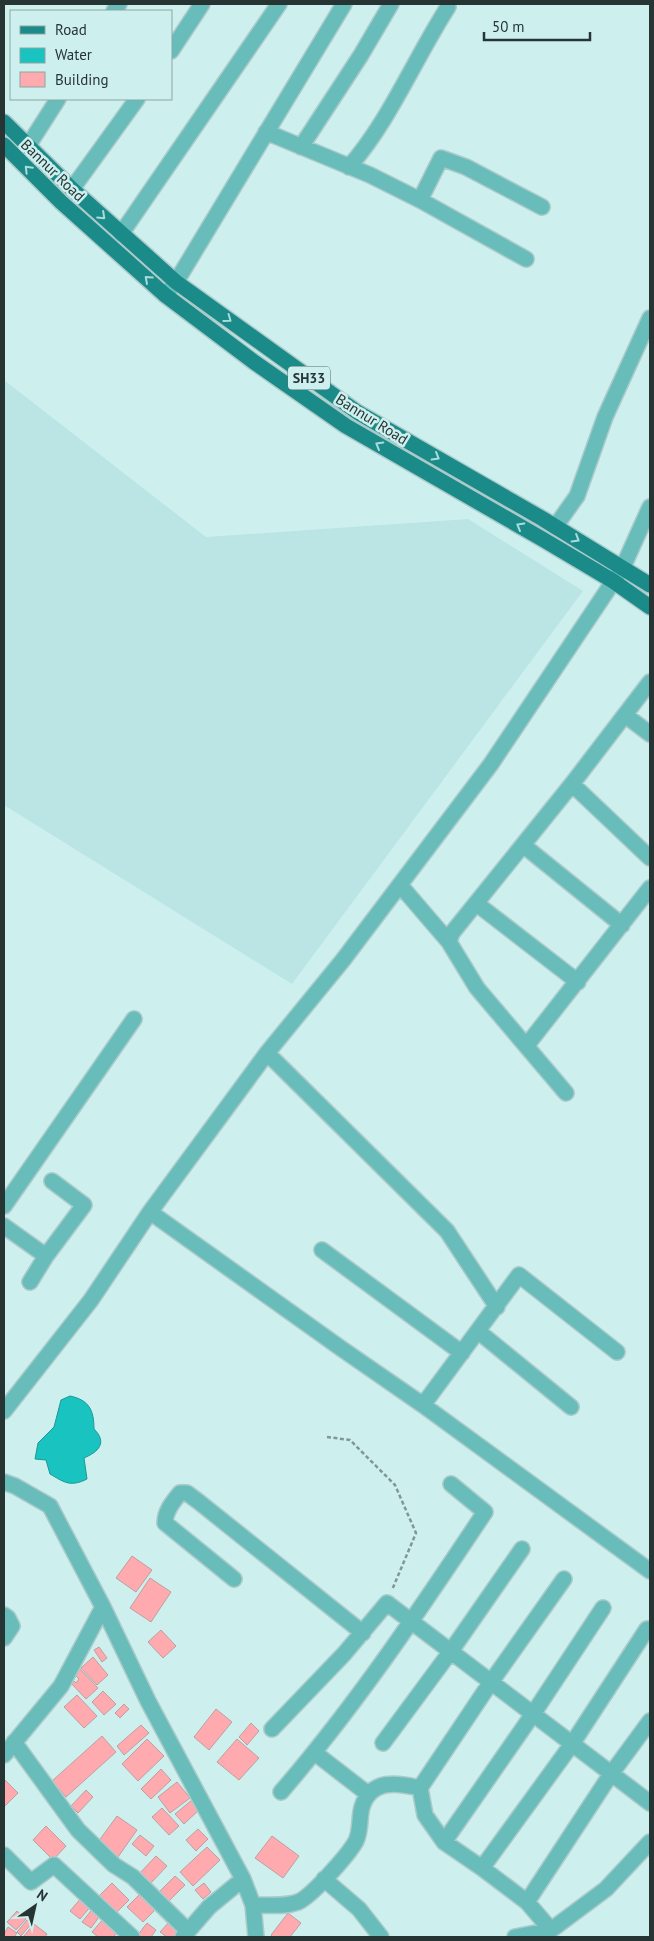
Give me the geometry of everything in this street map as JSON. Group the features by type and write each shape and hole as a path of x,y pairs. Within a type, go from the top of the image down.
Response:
{"main road":[{"name":"Bannur Road","path":"4,122 120,234 176,282 357,412 623,567 650,586"},
{"path":"4,145 61,202 165,295 254,362 346,426 613,581 650,607"}],"street":[{"path":"172,49 202,4"},
{"path":"120,234 280,4"},
{"path":"302,147 391,4"},
{"path":"165,295 176,282 266,132 338,6"},
{"path":"349,167 364,150 390,108 428,38 448,8"},
{"path":"28,146 57,100"},
{"path":"72,189 136,100"},
{"path":"266,132 370,175 420,200 526,259"},
{"path":"420,200 441,158 466,167 542,207"},
{"path":"555,527 577,496 605,417 650,318"},
{"path":"6,1402 91,1300 150,1212 267,1053 343,960 491,764 623,567 650,507"},
{"path":"449,942 452,933 572,784 650,682"},
{"path":"625,715 650,734"},
{"path":"572,784 650,858"},
{"path":"523,846 622,925"},
{"path":"400,885 449,942 477,988 566,1093"},
{"path":"527,1045 650,888"},
{"path":"477,904 578,982"},
{"path":"4,1206 134,1019"},
{"path":"267,1053 446,1231 497,1307"},
{"path":"30,1282 46,1256 84,1205 52,1181"},
{"path":"150,1212 423,1405 650,1571"},
{"path":"4,1226 46,1256"},
{"path":"322,1250 462,1353"},
{"path":"423,1405 479,1332 519,1275 617,1352"},
{"path":"479,1332 571,1407"},
{"path":"4,1482 15,1486 50,1506 103,1607 148,1701 243,1879 253,1905 256,1937"},
{"path":"281,1792 315,1753 411,1621 485,1512 451,1484"},
{"path":"234,1579 165,1523 168,1510 180,1493 187,1493 199,1502 363,1632"},
{"path":"383,1743 451,1651 522,1549"},
{"path":"550,1930 527,1902 444,1842 425,1815 420,1788 491,1682 564,1579"},
{"path":"272,1729 363,1632 387,1603 650,1803"},
{"path":"4,1755 61,1686 103,1607"},
{"path":"444,1842 533,1714 603,1608"},
{"path":"4,1615 12,1626 4,1638"},
{"path":"482,1868 572,1744 647,1629"},
{"path":"527,1902 612,1774 650,1721"},
{"path":"14,1742 78,1830 114,1865 133,1877 185,1934 209,1908 243,1879"},
{"path":"315,1753 368,1794"},
{"path":"253,1905 279,1906 299,1902 312,1894 342,1861 356,1840 362,1806 368,1794 381,1786 395,1783 420,1788"},
{"path":"516,1937 550,1930 606,1889 650,1842"},
{"path":"4,1855 31,1882 54,1865 132,1937"},
{"path":"324,1879 359,1909 381,1937"}],"path":[{"path":"327,1437 350,1440 395,1485 416,1533 387,1603"}],"shaded area":[{"path":"4,380 206,537 468,519 583,591 292,984 4,805"}],"water":[{"path":"70,1396 82,1400 89,1407 93,1416 94,1429 101,1443 97,1450 84,1458 87,1479 77,1483 64,1482 50,1474 46,1460 35,1459 38,1443 54,1427 61,1400"}],"building":[{"path":"132,1556 152,1570 136,1592 116,1578"},
{"path":"150,1578 171,1592 151,1622 130,1608"},
{"path":"161,1630 176,1646 163,1658 148,1642"},
{"path":"99,1647 107,1658 102,1662 94,1650"},
{"path":"93,1657 108,1675 97,1685 81,1668"},
{"path":"80,1669 98,1688 86,1699 70,1682 73,1680 76,1683 79,1679 74,1674"},
{"path":"103,1691 116,1704 104,1715 92,1702"},
{"path":"77,1695 97,1716 84,1728 64,1707"},
{"path":"124,1704 129,1709 120,1718 115,1713"},
{"path":"216,1709 232,1722 209,1750 194,1737"},
{"path":"251,1723 259,1731 247,1745 239,1737"},
{"path":"141,1725 149,1733 124,1755 117,1746"},
{"path":"102,1736 116,1752 66,1797 52,1781"},
{"path":"147,1739 164,1756 138,1781 122,1764"},
{"path":"237,1739 259,1758 239,1780 217,1762"},
{"path":"161,1769 171,1780 151,1799 141,1789"},
{"path":"4,1779 18,1793 4,1807"},
{"path":"177,1782 190,1798 170,1813 158,1797"},
{"path":"86,1790 93,1797 78,1813 71,1806"},
{"path":"192,1800 200,1809 184,1824 175,1814"},
{"path":"162,1808 179,1826 169,1835 152,1817"},
{"path":"117,1816 137,1830 118,1857 98,1842"},
{"path":"46,1826 66,1846 53,1860 33,1840"},
{"path":"198,1829 208,1839 196,1851 186,1840"},
{"path":"140,1835 154,1846 146,1856 132,1844"},
{"path":"272,1836 299,1856 283,1878 255,1858"},
{"path":"207,1847 220,1860 193,1886 180,1872"},
{"path":"156,1856 167,1866 150,1884 139,1874"},
{"path":"175,1876 185,1885 167,1903 157,1894"},
{"path":"112,1883 129,1900 115,1914 98,1897"},
{"path":"204,1883 211,1892 203,1899 195,1890"},
{"path":"142,1892 158,1907 143,1922 127,1907"},
{"path":"82,1897 92,1905 80,1919 70,1911"},
{"path":"94,1907 102,1913 91,1928 82,1922"},
{"path":"17,1911 26,1919 16,1930 7,1922"},
{"path":"288,1913 301,1923 290,1937 273,1937 271,1935"},
{"path":"104,1918 119,1931 113,1937 98,1937 92,1932"},
{"path":"27,1920 32,1923 21,1936 17,1932"},
{"path":"171,1920 181,1929 175,1937 167,1937 160,1932"},
{"path":"147,1923 156,1930 151,1937 138,1937 137,1936"},
{"path":"34,1924 47,1934 45,1937 23,1937"},
{"path":"8,1927 17,1933 14,1937 4,1937"}]}
